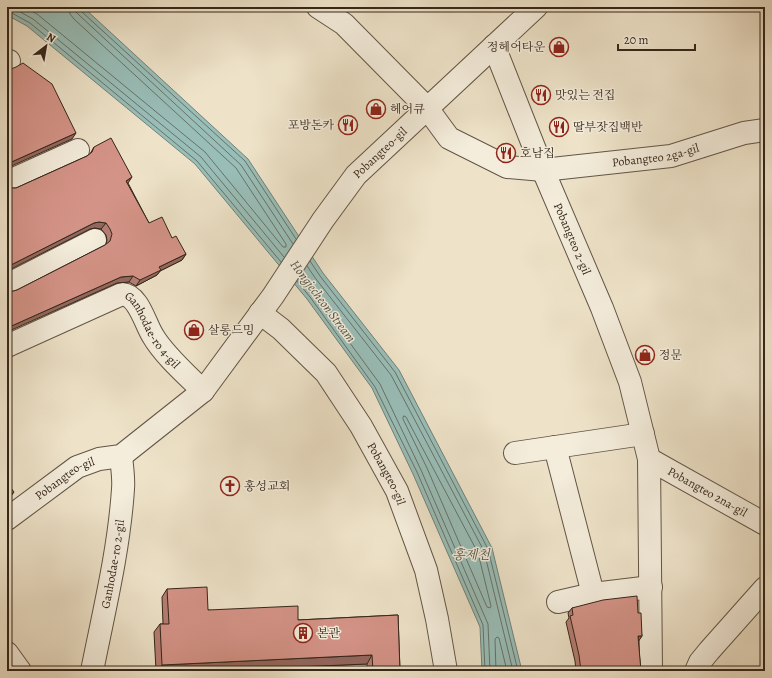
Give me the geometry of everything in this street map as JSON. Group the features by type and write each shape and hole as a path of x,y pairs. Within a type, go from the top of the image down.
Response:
{"street":[{"path":"318,7 344,24 428,108 449,138 507,167 543,170"},
{"name":"Pobangteo-gil","path":"446,671 437,619 426,570 397,490 361,426 326,373 281,329 260,314 323,220 356,175 536,7"},
{"name":"Pobangteo 2-gil","path":"494,46 543,170 602,308 630,382 649,459 651,671"},
{"name":"Pobangteo 2ga-gil","path":"543,170 671,156 744,134 765,130"},
{"path":"7,182 78,150"},
{"path":"7,285 95,240"},
{"name":"Ganhodae-ro 4-gil","path":"7,346 122,294 125,294 132,297 141,310 153,337 159,346 203,391"},
{"path":"121,456 203,391 260,314"},
{"path":"515,453 643,434"},
{"path":"554,447 593,594"},
{"name":"Pobangteo-gil","path":"7,519 77,467 99,458 121,456"},
{"name":"Ganhodae-ro 2-gil","path":"92,671 115,552 124,488 121,456"},
{"name":"Pobangteo 2na-gil","path":"649,459 765,524"},
{"path":"558,602 593,594 651,587"},
{"path":"696,671 700,662 709,651 765,588"},
{"path":"7,653 20,671"}],"water":[{"path":"7,7 83,7 248,159 323,273 399,370 492,548 522,671 482,671 480,627 413,474 372,388 307,299 195,164 27,26 7,15"}],"building":[{"path":"23,63 52,84 76,133 7,164 7,67 11,69"},
{"path":"111,138 132,177 126,181 149,223 162,217 172,238 176,236 186,254 159,267 161,270 140,280 133,276 121,277 7,328 7,290 10,292 17,290 105,245 110,241 112,234 106,223 94,223 7,267 7,187 16,188 87,156 92,152 94,147"},
{"path":"7,483 14,492 7,497"},
{"name":"본관","path":"207,587 208,610 298,606 298,620 398,615 400,671 373,671 372,655 162,665 160,624 169,624 167,589"},
{"path":"637,596 638,613 641,613 642,636 638,636 641,671 581,671 570,616 573,615 572,608 603,600"}],"place":[{"name":"정헤어타운","path":"559,47"},
{"name":"맛있는 전집","path":"541,95"},
{"name":"헤어큐","path":"376,109"},
{"name":"포방돈카","path":"348,125"},
{"name":"딸부잣집백반","path":"559,127"},
{"name":"호남집","path":"506,153"},
{"name":"살롱드밍","path":"194,330"},
{"name":"정문","path":"645,355"},
{"name":"홍성교회","path":"230,486"},
{"name":"본관","path":"303,633"}],"water label":[{"name":"Hongjecheon Stream","path":"323,301"},
{"name":"홍제천","path":"471,554"}]}
